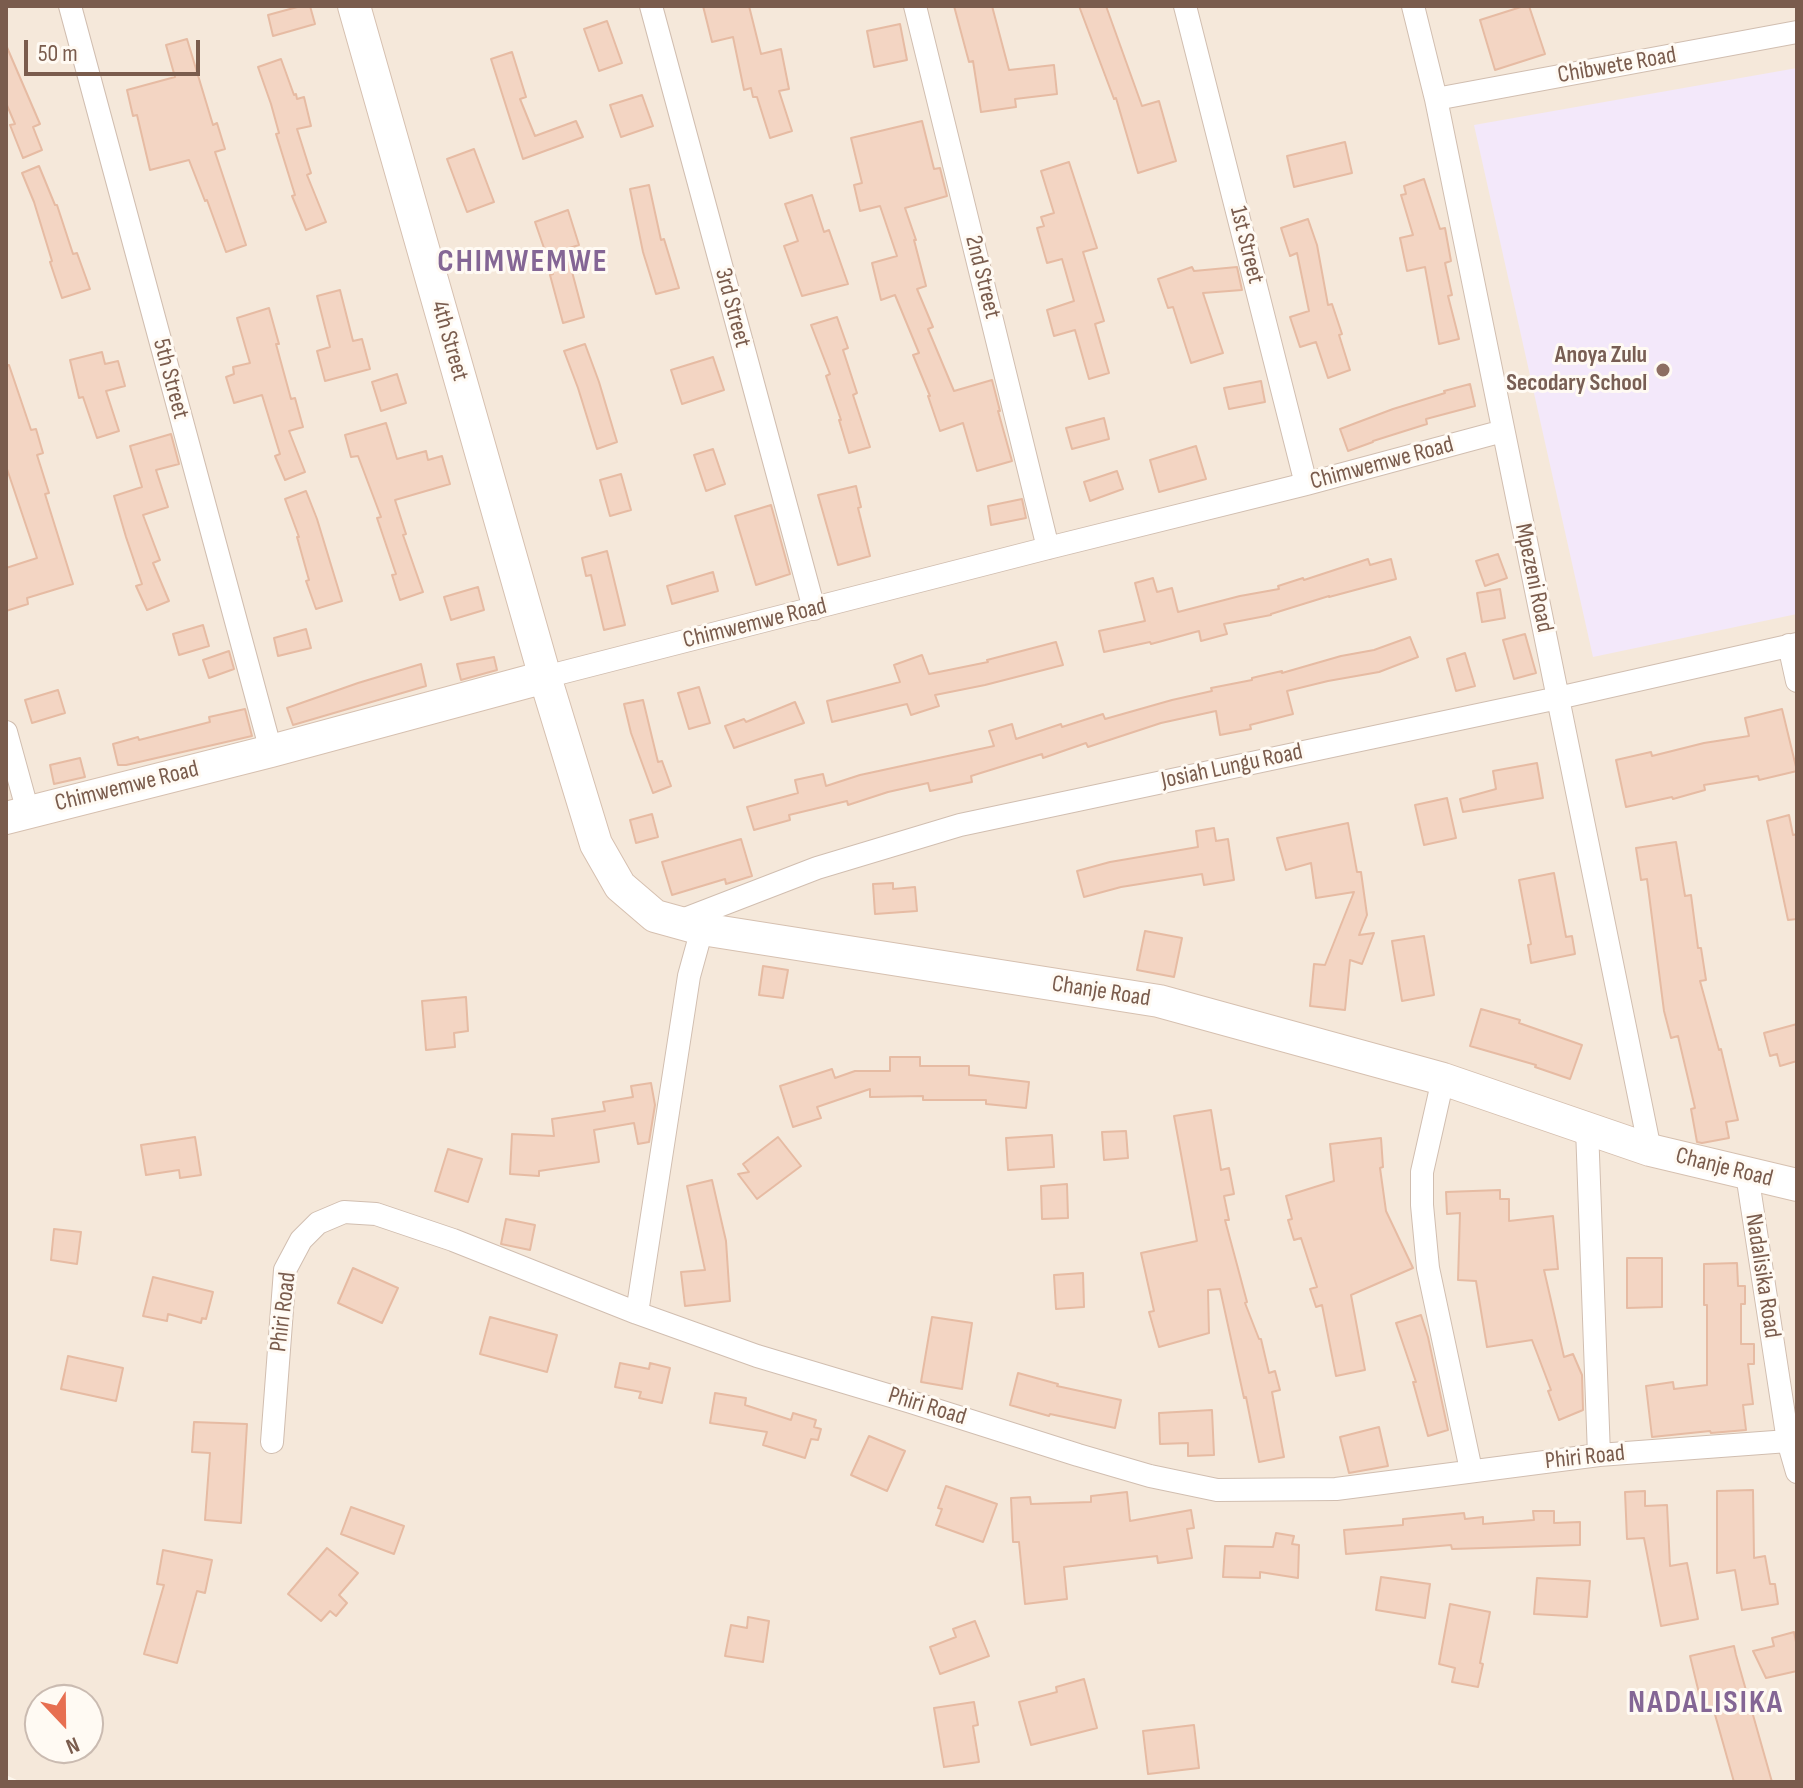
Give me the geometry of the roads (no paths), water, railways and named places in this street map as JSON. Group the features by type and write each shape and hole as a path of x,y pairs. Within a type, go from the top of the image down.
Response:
{"street":[{"name":"5th Street","path":"70,6 271,751"},
{"name":"4th Street","path":"354,6 545,677"},
{"name":"3rd Street","path":"651,6 814,609"},
{"name":"2nd Street","path":"915,6 1048,548"},
{"name":"1st Street","path":"1185,6 1306,484"},
{"name":"Mpezeni Road","path":"1413,6 1436,99 1650,1150"},
{"name":"Chibwete Road","path":"1436,99 1797,32"},
{"name":"Chimwemwe Road","path":"17,815 1503,431"},
{"name":"Josiah Lungu Road","path":"690,926 817,868 960,825 1558,698 1793,644"},
{"path":"1793,644 1797,681"},
{"name":"Chanje Road","path":"545,677 596,844 620,886 655,916 690,926 1159,1001 1443,1079 1650,1150 1797,1185"},
{"path":"6,732 17,815"},
{"path":"637,1313 689,976 690,926"},
{"path":"1443,1079 1422,1172 1422,1205 1428,1268 1471,1470"},
{"path":"1587,1128 1599,1455"},
{"name":"Nadalisika Road","path":"1747,1174 1788,1441 1797,1472"},
{"name":"Phiri Road","path":"272,1442 285,1270 301,1240 318,1223 344,1212 376,1214 453,1240 637,1313 757,1356 1150,1476 1217,1490 1336,1489 1599,1455 1788,1441"}],"place":[{"name":"Anoya Zulu Secodary School","path":"1663,370"}],"district":[{"name":"CHIMWEMWE","path":"523,263"},
{"name":"NADALISIKA","path":"1706,1704"}]}
